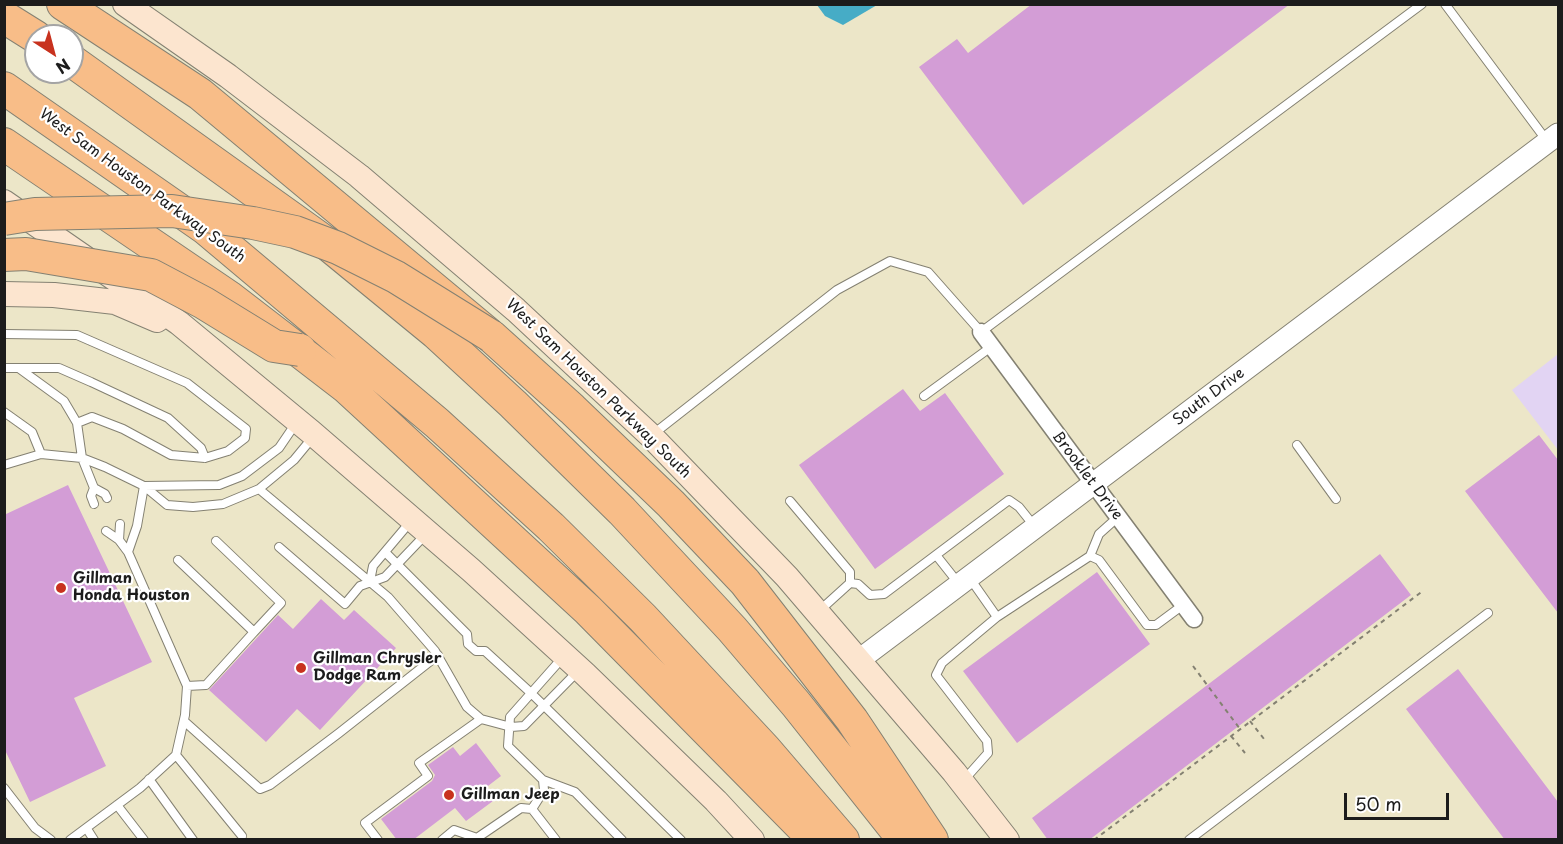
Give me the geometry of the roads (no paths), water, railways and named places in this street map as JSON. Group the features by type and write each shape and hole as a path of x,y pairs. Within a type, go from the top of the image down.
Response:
{"highway":[{"path":"63,4 200,94 491,336 558,395 671,504 745,582 815,670 932,840"},
{"path":"4,17 24,30"},
{"path":"84,70 325,242 436,333 622,511 739,637 796,704 904,840"},
{"name":"West Sam Houston Parkway South","path":"4,88 205,228 283,291 437,423 551,527 675,653 765,749 843,840"},
{"path":"4,144 201,278 311,359 391,426 545,569 698,718 815,840"},
{"path":"4,219 35,214 172,211 294,232 338,248 396,277 491,336"},
{"path":"4,255 26,255 151,274 274,346 311,359"}],"main road":[{"name":"West Sam Houston Parkway South","path":"125,4 144,12 359,176 516,310 651,436 817,612 962,782 1007,840"},
{"path":"4,202 179,323 306,428 572,662 716,801 752,840"},
{"path":"4,294 54,295 115,302 206,346"}],"street":[{"name":"South Drive","path":"859,660 1553,139"},
{"name":"Brooklet Drive","path":"981,332 1194,619"}],"lane":[{"path":"651,436 837,290 890,261 928,272 981,332 1422,4"},
{"path":"1445,4 1553,139"},
{"path":"4,334 77,335 187,383 246,429 245,438 228,452 206,458 171,455 123,429 92,417 77,423"},
{"path":"924,396 992,347"},
{"path":"4,368 59,368 168,418 201,448 206,458"},
{"path":"18,368 64,401 77,423 82,458 94,488 105,494 107,498"},
{"path":"4,412 32,432 41,454"},
{"path":"144,486 219,485 242,476 306,428"},
{"path":"4,465 41,454 82,458 144,486 167,505 193,507 223,504 259,489 294,460 306,428"},
{"path":"1297,445 1336,499"},
{"path":"128,552 137,526 144,486"},
{"path":"94,488 91,496 94,504"},
{"path":"259,489 388,597 438,655 467,707 481,719 511,727 524,726 544,705 572,662"},
{"path":"817,612 850,583 858,584 870,595 884,594 1009,500 1019,507 1036,528"},
{"path":"790,501 850,572 850,583"},
{"path":"962,782 988,753 987,741 936,675 942,663 997,617 1090,555 1099,534 1118,517"},
{"path":"119,540 120,524"},
{"path":"370,581 373,566 385,552 420,526"},
{"path":"279,548 345,604 360,586 385,577 399,563 420,526"},
{"path":"70,840 117,805 176,755 184,721 186,686 128,552 119,540 106,531"},
{"path":"186,686 206,685 281,603 216,540"},
{"path":"385,552 399,563 467,634 468,644 476,651 485,651 531,693 681,840"},
{"path":"936,555 997,617"},
{"path":"1090,555 1099,560 1147,626 1156,625 1183,605"},
{"path":"178,560 254,632"},
{"path":"1194,838 1488,613"},
{"path":"184,721 260,789 270,785 438,655"},
{"path":"572,662 531,693 510,717 508,746 543,780 576,792 622,840"},
{"path":"378,840 365,823 428,776 418,763 481,719"},
{"path":"176,755 242,836"},
{"path":"149,779 193,840"},
{"path":"532,809 544,790 543,780"},
{"path":"4,788 35,828 51,840"},
{"path":"117,805 144,840"},
{"path":"442,840 454,830 477,838 521,808 532,809"},
{"path":"532,809 551,838"},
{"path":"87,829 94,840"}],"water":[{"path":"817,5 877,5 843,25 825,16"}],"place":[{"name":"Gillman Honda Houston","path":"61,588"},
{"name":"Gillman Chrysler Dodge Ram","path":"301,668"},
{"name":"Gillman Jeep","path":"449,795"}]}
